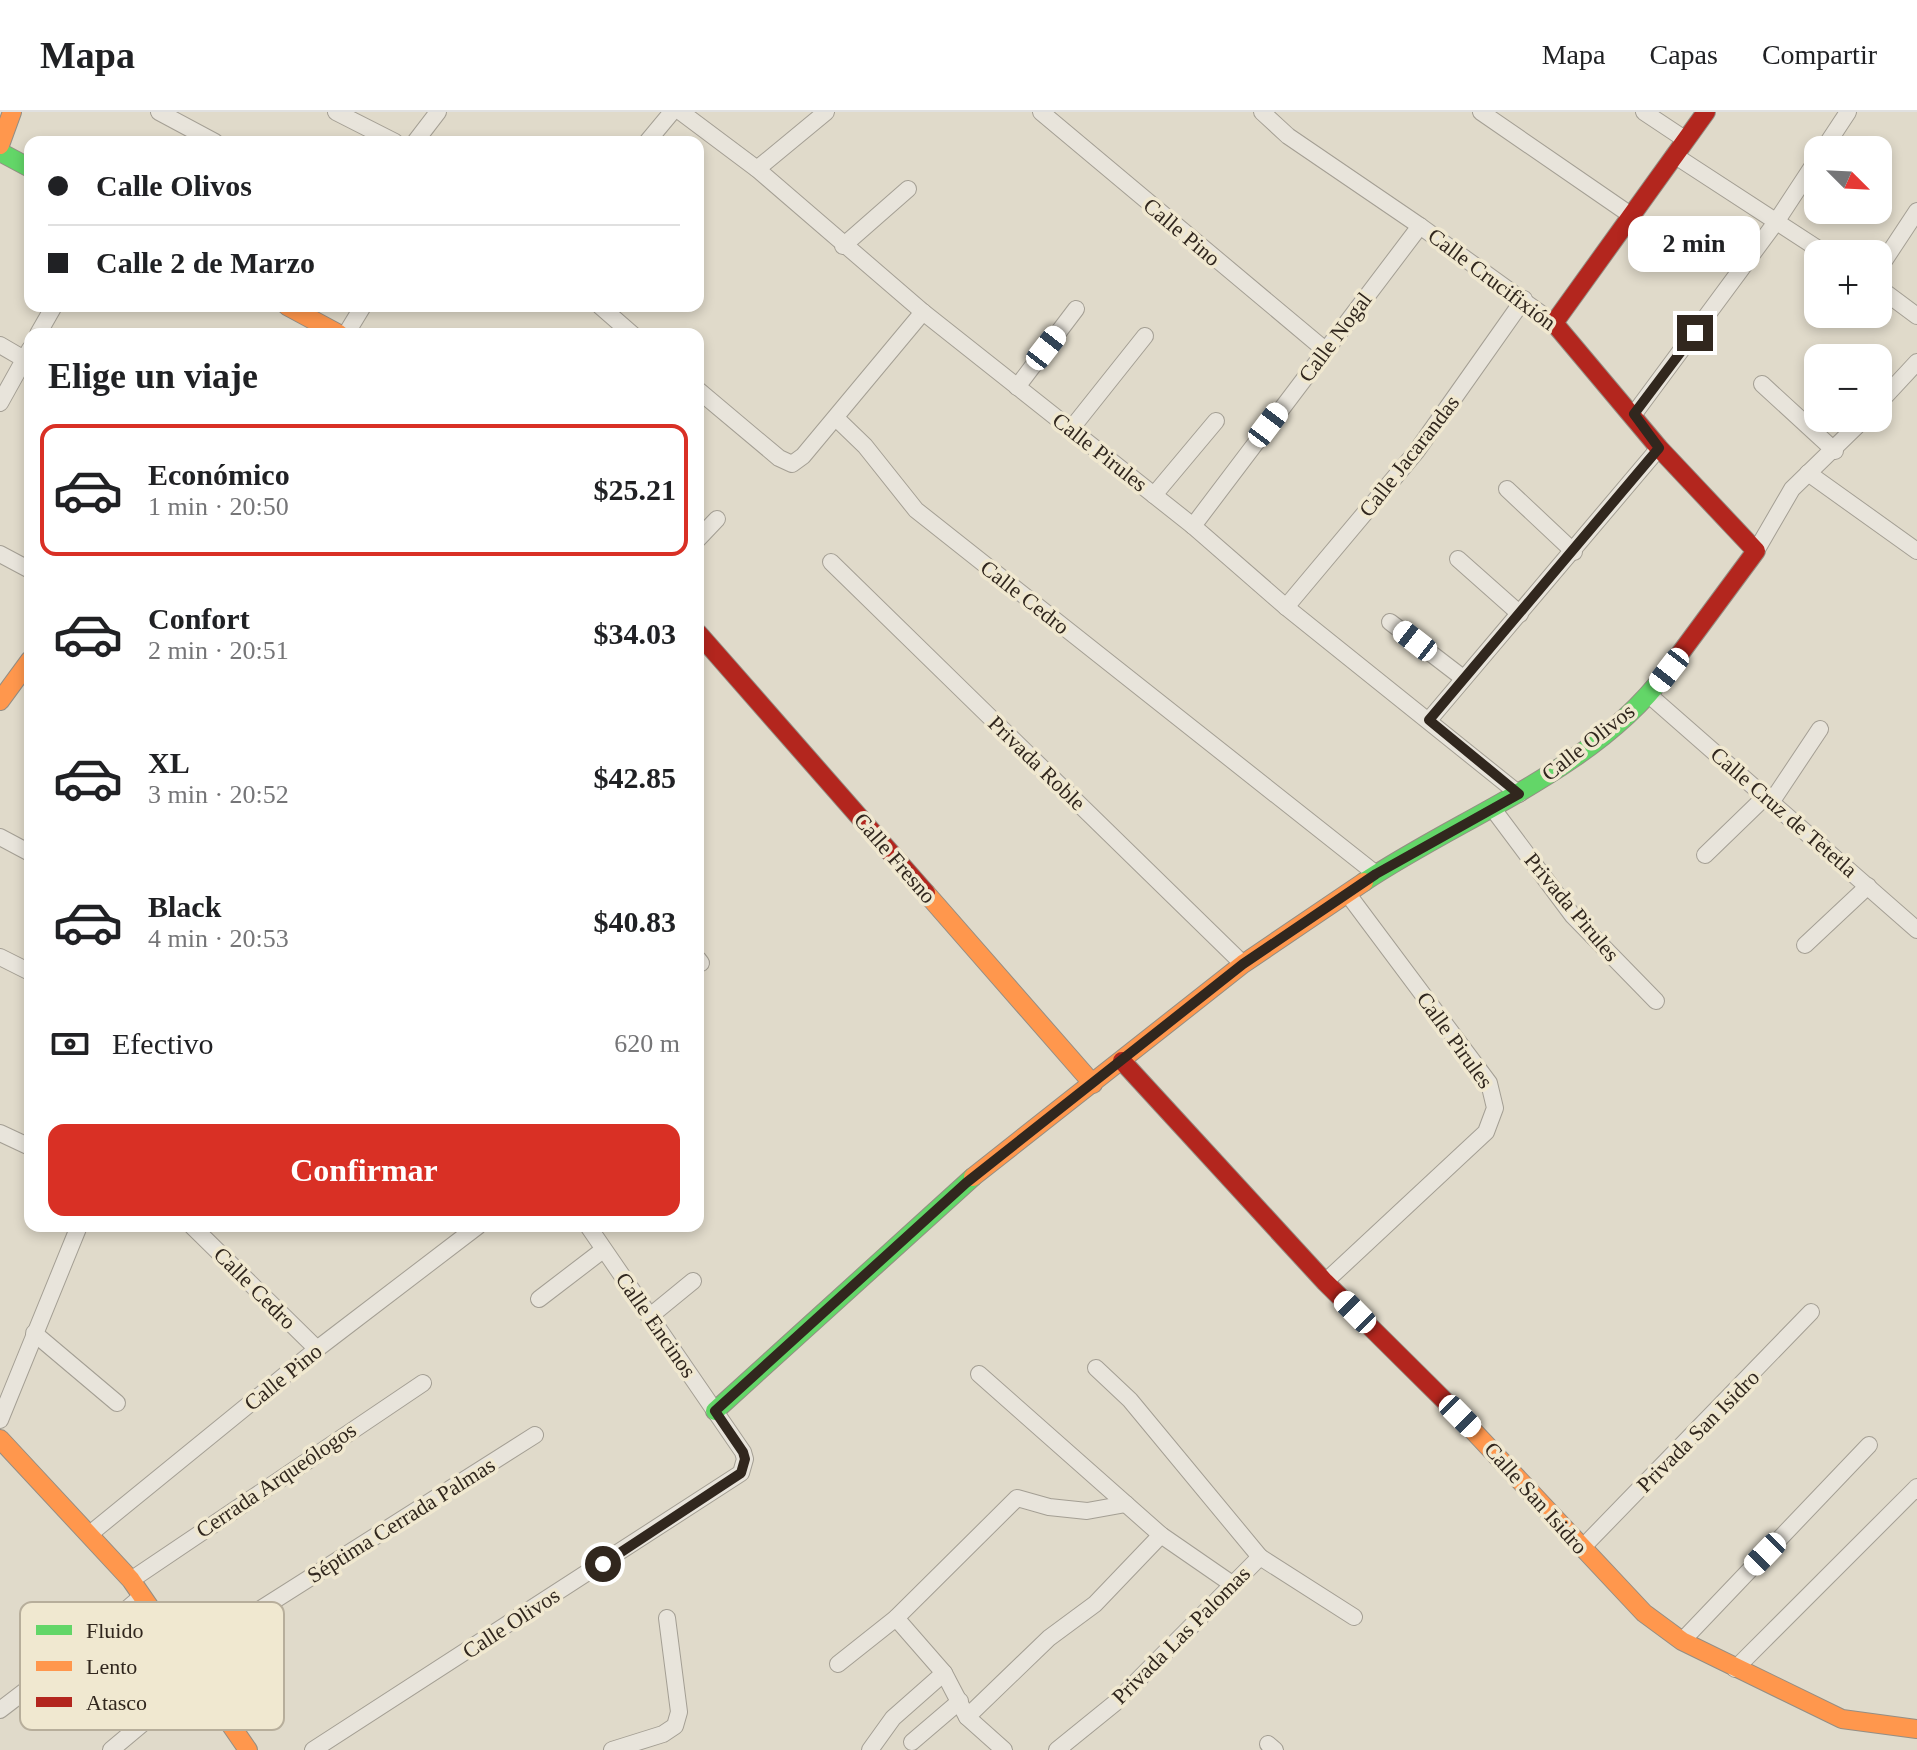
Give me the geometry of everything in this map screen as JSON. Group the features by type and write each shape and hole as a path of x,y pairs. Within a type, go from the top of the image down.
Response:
{"street":[{"path":"0,145 12,112"},
{"path":"159,112 204,136"},
{"path":"336,112 383,136"},
{"path":"420,136 438,112"},
{"path":"652,136 672,112"},
{"name":"Calle Pirules","path":"681,112 757,169 923,312 1193,526 1286,607 1519,794"},
{"path":"757,169 826,112"},
{"name":"Calle Pino","path":"1041,112 1325,350"},
{"name":"Calle Crucifixión","path":"1262,112 1288,136 1554,323 1634,414 1659,448 1756,551"},
{"path":"1481,112 1632,216"},
{"path":"1644,112 1686,140"},
{"path":"1554,323 1706,112"},
{"path":"1832,136 1848,112"},
{"path":"0,152 24,165"},
{"path":"1674,155 1804,240"},
{"path":"1634,414 1804,179"},
{"path":"843,246 908,189"},
{"path":"1892,249 1917,211"},
{"name":"Calle Nogal","path":"1193,526 1420,226"},
{"path":"1892,297 1917,316"},
{"name":"Calle Jacarandas","path":"1286,607 1416,452 1524,299"},
{"path":"1017,387 1076,309"},
{"path":"298,312 328,328"},
{"path":"607,312 625,328"},
{"path":"704,395 779,458 792,464 836,418 923,312"},
{"path":"1071,429 1145,336"},
{"path":"0,345 24,353"},
{"path":"0,403 24,359"},
{"path":"1892,389 1917,362"},
{"path":"1762,384 1835,451"},
{"name":"Calle Cedro","path":"836,418 865,446 916,510 1376,874"},
{"path":"1154,495 1216,421"},
{"name":"Calle Olivos","path":"715,1411 966,1183 1243,964 1376,874 1519,794 1580,752 1649,695 1756,551 1792,489 1852,432"},
{"path":"1429,720 1659,448"},
{"path":"1808,473 1917,551"},
{"path":"1507,489 1574,552"},
{"path":"704,533 717,519"},
{"path":"0,554 24,567"},
{"path":"1458,559 1520,614"},
{"name":"Privada Roble","path":"831,562 1243,964"},
{"path":"1390,622 1463,678"},
{"name":"Calle Fresno","path":"704,640 1093,1084"},
{"path":"0,701 24,668"},
{"name":"Calle Cruz de Tetetla","path":"1649,695 1917,930"},
{"path":"1705,855 1770,798 1820,729"},
{"name":"Privada Pirules","path":"1493,809 1573,916 1656,1001"},
{"path":"0,837 24,850"},
{"path":"1805,945 1868,886"},
{"name":"Calle Pirules","path":"1325,1282 1486,1132 1495,1108 1489,1083 1347,893"},
{"path":"0,957 24,969"},
{"name":"Calle San Isidro","path":"1122,1061 1325,1282 1480,1436 1644,1613 1682,1641 1842,1719 1917,1729"},
{"path":"0,1133 24,1144"},
{"path":"0,1420 76,1232"},
{"name":"Calle Cedro","path":"198,1232 317,1349"},
{"name":"Calle Pino","path":"91,1533 317,1349 470,1232"},
{"name":"Calle Encinos","path":"592,1232 743,1452 744,1466"},
{"path":"539,1299 603,1250"},
{"path":"649,1317 693,1281"},
{"name":"Privada San Isidro","path":"1582,1548 1811,1312"},
{"path":"34,1333 117,1403"},
{"name":"Privada Las Palomas","path":"1057,1750 1115,1703 1260,1557 1130,1400 1096,1368"},
{"path":"979,1374 1161,1535 1232,1584"},
{"name":"Cerrada Arqueólogos","path":"131,1580 423,1383"},
{"name":"Séptima Cerrada Palmas","path":"272,1602 535,1435"},
{"path":"0,1439 91,1533 146,1602"},
{"path":"1682,1641 1869,1445"},
{"name":"Calle Olivos","path":"313,1750 734,1479 744,1466"},
{"path":"1735,1669 1917,1487"},
{"path":"838,1664 896,1618 1017,1498 1049,1507 1087,1511 1126,1504"},
{"path":"967,1717 1049,1638 1095,1604 1161,1535"},
{"path":"1260,1557 1354,1617"},
{"path":"135,1602 142,1596"},
{"path":"612,1750 663,1734 675,1726 679,1712 667,1618"},
{"path":"896,1618 944,1673 967,1717 1004,1750"},
{"path":"870,1750 893,1718 944,1673"},
{"path":"0,1710 20,1695"},
{"path":"912,1742 960,1701"},
{"path":"111,1750 135,1730"},
{"path":"234,1730 248,1750"}],"traffic: fast":[{"path":"0,152 24,165"},
{"path":"1364,882 1564,765 1635,708 1665,674"},
{"path":"715,1411 973,1177"}],"traffic: slow":[{"path":"0,145 12,112"},
{"path":"298,312 328,328"},
{"path":"0,701 24,668"},
{"path":"973,1177 1243,964 1364,882"},
{"path":"926,893 1093,1084"},
{"path":"1449,1405 1644,1613 1682,1641 1842,1719 1917,1729"},
{"path":"0,1439 131,1580 146,1602"},
{"path":"234,1730 248,1750"}],"traffic: jam":[{"path":"1665,674 1756,551 1659,448 1554,323 1706,112"},
{"path":"704,640 926,893"},
{"path":"1122,1061 1325,1282 1449,1405"}],"route":[{"path":"603,1564 741,1473 745,1459 743,1452 715,1411 966,1183 1243,964 1376,874 1519,794 1429,720 1659,448 1634,414 1695,333"}]}
